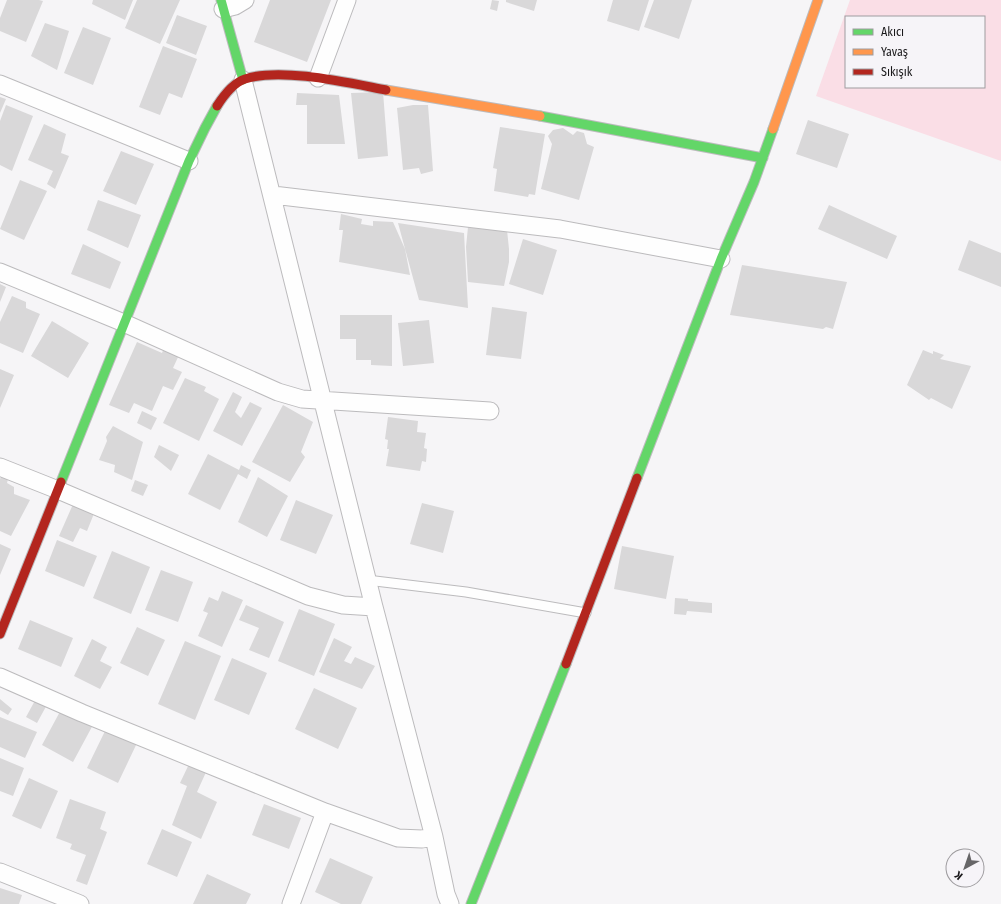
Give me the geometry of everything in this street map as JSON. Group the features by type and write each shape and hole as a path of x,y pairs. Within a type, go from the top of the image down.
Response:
{"street":[{"path":"244,0 235,6 222,4 273,195 366,580 434,837 446,894 450,904"},
{"path":"318,78 348,0"},
{"path":"471,904 586,613 721,259 763,158 818,0"},
{"path":"0,634 189,161 211,116 220,102 231,89 243,80 287,76 318,78 588,124 763,158"},
{"path":"0,84 189,161"},
{"path":"273,195 560,229 721,259"},
{"path":"0,272 124,323 278,392 302,399 490,411"},
{"path":"0,467 308,596 343,606 374,607"},
{"path":"0,676 82,713 325,812 398,838 422,839 434,837"},
{"path":"291,904 325,812"},
{"path":"0,872 80,904"}],"lane":[{"path":"366,580 466,592 586,613"}],"shaded area":[{"path":"850,0 1001,0 1001,161 816,96"}],"building":[{"path":"7,0 43,1 26,42 0,31 0,18"},
{"path":"93,0 133,0 125,20 92,4"},
{"path":"137,0 180,0 160,44 125,28"},
{"path":"270,0 331,0 307,62 254,42"},
{"path":"492,0 499,1 497,11 490,9"},
{"path":"506,0 537,0 534,11 506,2"},
{"path":"613,0 649,0 639,31 607,21"},
{"path":"654,0 692,0 679,39 644,27"},
{"path":"177,15 207,26 196,55 166,43"},
{"path":"45,23 69,31 57,70 31,56"},
{"path":"83,27 111,38 93,85 64,73"},
{"path":"163,46 197,59 182,98 169,93 160,115 139,107"},
{"path":"383,92 388,156 358,159 351,93"},
{"path":"297,93 339,95 345,144 307,144 307,105 296,105"},
{"path":"0,97 6,99 0,113"},
{"path":"6,105 33,116 12,171 0,165 0,121"},
{"path":"413,105 428,105 433,171 421,174 419,168 403,170 397,108"},
{"path":"808,120 849,134 837,168 796,154"},
{"path":"44,124 66,134 61,153 69,156 55,189 47,184 53,171 28,160"},
{"path":"500,127 545,134 535,195 529,194 528,197 494,191 497,169 493,168"},
{"path":"563,128 573,135 577,131 584,133 587,144 594,147 579,200 541,189 552,144 548,136 553,130"},
{"path":"121,151 154,164 136,205 103,191"},
{"path":"20,180 47,191 24,240 0,229"},
{"path":"98,200 141,215 128,248 87,230"},
{"path":"829,205 897,236 887,259 818,229"},
{"path":"341,214 362,219 361,224 373,226 373,221 393,222 405,249 410,275 339,262 343,230 339,230"},
{"path":"398,223 464,233 468,308 419,300"},
{"path":"468,227 507,230 509,262 504,286 468,282 466,247"},
{"path":"523,239 557,250 543,295 509,284"},
{"path":"969,240 1001,253 1001,287 958,270"},
{"path":"83,244 121,262 110,289 71,274"},
{"path":"742,265 847,282 833,329 826,327 823,329 730,315"},
{"path":"0,284 6,287 0,302"},
{"path":"12,296 26,302 26,308 40,314 23,353 0,343 0,322"},
{"path":"492,307 527,312 521,359 486,355"},
{"path":"340,315 392,315 392,366 371,365 371,360 356,360 356,339 340,339"},
{"path":"429,320 434,363 403,366 398,323"},
{"path":"52,321 89,343 68,378 31,356"},
{"path":"137,342 162,353 164,348 179,355 173,368 182,372 173,390 163,386 152,411 134,403 129,413 109,405"},
{"path":"923,350 933,354 933,351 944,355 940,359 971,366 952,409 931,398 929,400 907,385"},
{"path":"0,369 14,375 0,408"},
{"path":"185,378 206,387 204,391 219,399 199,441 163,423"},
{"path":"233,392 242,397 235,412 241,418 250,402 262,408 242,446 213,431"},
{"path":"283,405 313,422 301,452 305,457 290,482 252,462"},
{"path":"142,411 157,418 151,430 137,423"},
{"path":"388,417 418,421 417,432 426,433 424,448 427,449 426,462 422,461 420,471 386,466 389,449 387,449 388,440 385,439"},
{"path":"113,426 143,442 132,480 114,472 115,465 99,460 107,441 106,437"},
{"path":"159,445 179,455 171,471 154,457"},
{"path":"208,454 239,470 241,465 251,470 247,479 238,474 220,510 188,494"},
{"path":"1,477 8,479 7,483 14,487 14,494 30,500 11,536 0,531"},
{"path":"258,477 288,496 267,537 238,522"},
{"path":"135,480 148,485 143,496 131,491"},
{"path":"296,500 333,515 316,554 280,540"},
{"path":"74,502 95,511 87,531 80,528 73,542 59,536"},
{"path":"422,503 454,511 443,553 410,544"},
{"path":"57,540 97,556 84,587 45,571"},
{"path":"0,544 11,549 0,575"},
{"path":"622,546 674,556 666,599 614,589"},
{"path":"112,551 150,567 131,614 93,598"},
{"path":"161,570 193,582 178,622 145,610"},
{"path":"222,591 243,600 222,647 198,636 208,613 203,611 209,597 218,601"},
{"path":"675,598 688,599 688,601 712,603 712,613 687,611 686,615 674,614"},
{"path":"246,605 284,622 269,658 249,650 259,628 239,620"},
{"path":"299,609 335,624 314,676 278,661"},
{"path":"30,620 73,638 61,667 18,649"},
{"path":"137,627 165,640 148,676 120,663"},
{"path":"334,638 352,647 344,661 351,664 355,657 375,666 362,689 319,672"},
{"path":"92,639 107,647 100,661 112,667 100,689 74,676"},
{"path":"185,641 221,656 195,720 158,704"},
{"path":"232,658 267,673 249,715 214,700"},
{"path":"314,688 357,708 338,749 295,729"},
{"path":"38,695 49,701 37,723 26,717"},
{"path":"0,699 12,709 8,715 0,710"},
{"path":"63,706 94,723 73,762 42,745"},
{"path":"0,717 37,732 25,758 0,747"},
{"path":"106,729 137,743 118,783 87,768"},
{"path":"0,758 24,768 13,796 0,791"},
{"path":"190,762 207,770 197,792 217,802 201,839 172,825 187,786 180,783"},
{"path":"29,778 58,791 41,829 12,816"},
{"path":"70,799 106,812 100,829 107,832 87,885 76,881 86,855 70,849 72,844 56,838"},
{"path":"264,804 301,818 289,849 252,835"},
{"path":"162,829 192,842 177,877 147,864"},
{"path":"330,858 373,877 361,904 341,904 315,892"},
{"path":"207,874 251,894 246,904 193,904"},
{"path":"0,888 22,895 19,904 0,904"}],"traffic: fast":[{"path":"221,0 243,80"},
{"path":"61,482 189,161 217,106"},
{"path":"540,116 763,158"},
{"path":"637,478 721,259 754,182 773,129"},
{"path":"471,904 566,664"}],"traffic: slow":[{"path":"773,129 818,0"},
{"path":"386,90 540,116"}],"traffic: jam":[{"path":"217,106 237,83 245,79 260,76 296,75 315,77 386,90"},
{"path":"566,664 637,478"},
{"path":"0,634 61,482"}]}
